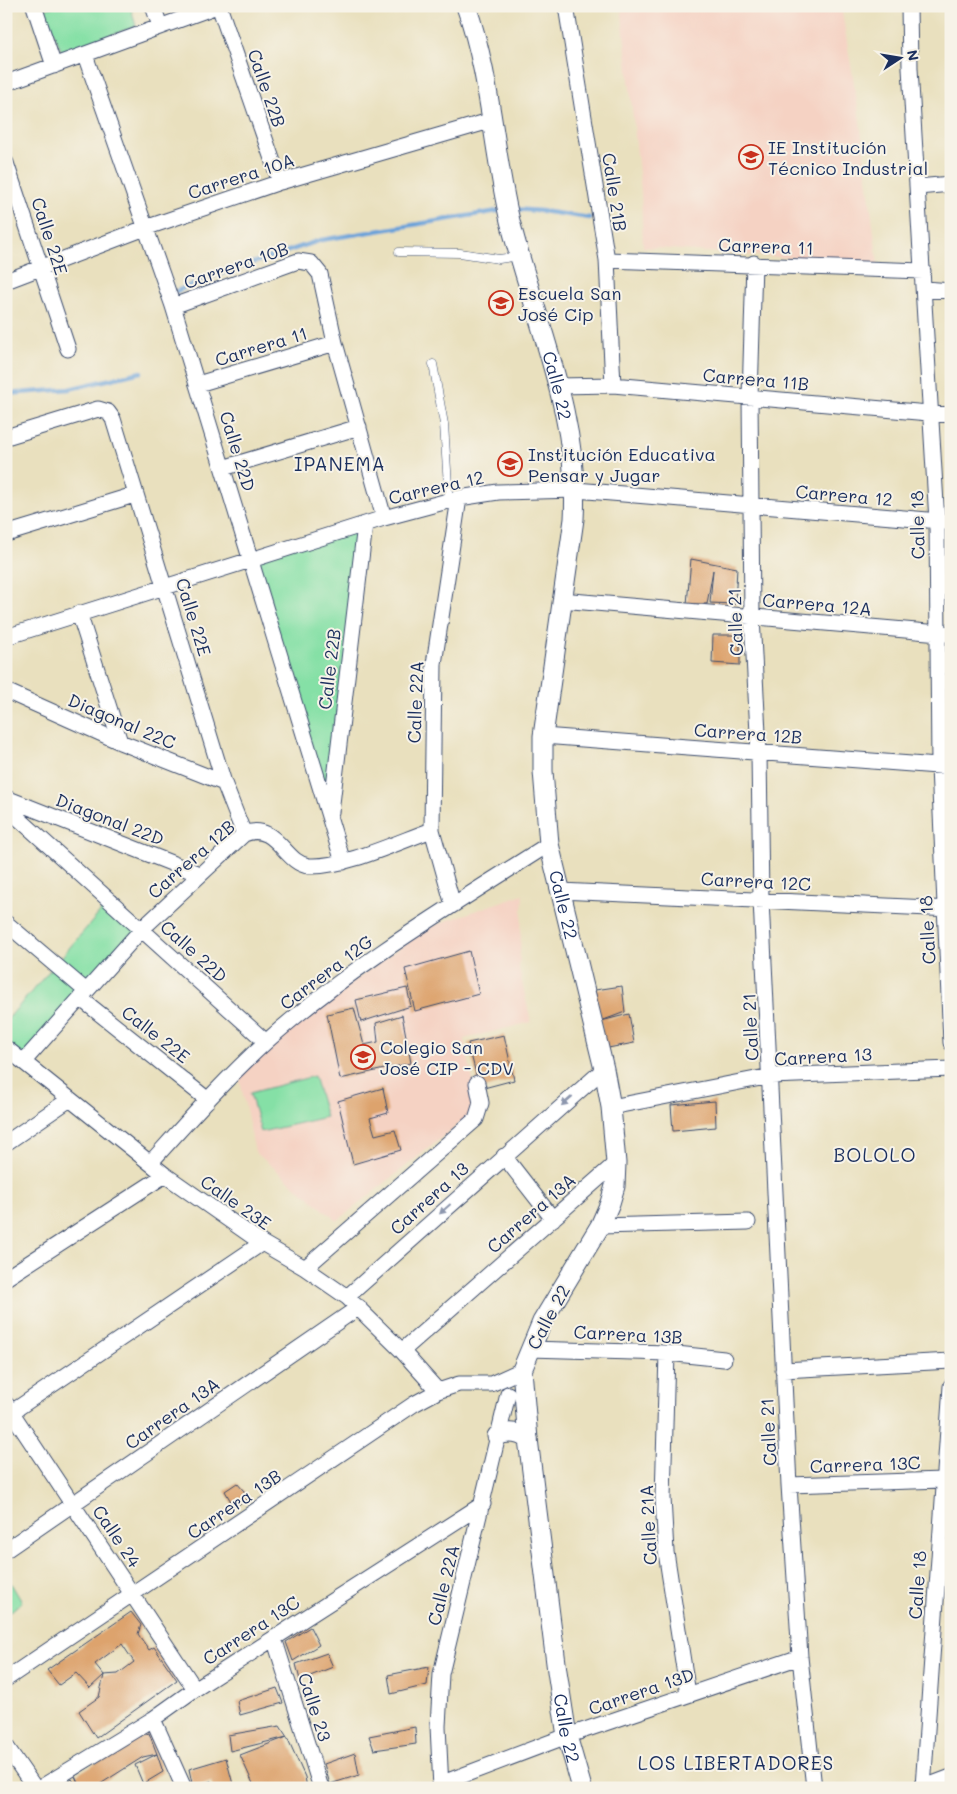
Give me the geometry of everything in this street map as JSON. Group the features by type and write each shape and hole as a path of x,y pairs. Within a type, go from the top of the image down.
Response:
{"street":[{"path":"34,6 54,66"},
{"path":"153,6 160,26"},
{"path":"6,83 218,6"},
{"name":"Calle 22B","path":"218,6 280,182"},
{"name":"Calle 22","path":"466,6 485,71 510,220 558,386 572,450 576,490 574,519 542,736 543,771 549,844 604,1069 611,1107 616,1163 615,1186 600,1226 542,1322 522,1370 516,1399 528,1439 567,1736 582,1788"},
{"name":"Calle 21B","path":"566,6 607,260 613,384"},
{"name":"Calle 18","path":"909,6 910,68 925,290 931,414 944,521 945,767 951,1043"},
{"name":"Calle 22D","path":"85,55 173,306 198,384 343,862"},
{"name":"Carrera 10A","path":"6,281 145,228 280,182 493,120"},
{"name":"Calle 22E","path":"6,163 68,349"},
{"path":"918,187 951,184"},
{"name":"Carrera 11","path":"607,260 754,263 923,271"},
{"name":"Carrera 10B","path":"173,306 298,261 311,263 320,274 335,343"},
{"name":"Calle 21","path":"754,263 750,397 753,506 752,617 759,753 761,900 771,1076 789,1485 800,1657 814,1788"},
{"path":"925,290 951,291"},
{"path":"335,343 384,518"},
{"name":"Carrera 11","path":"198,384 335,343"},
{"name":"Carrera 11B","path":"558,386 613,384 951,415"},
{"name":"Calle 22E","path":"6,437 98,408 108,412 113,419 134,495 166,586 224,783 244,834"},
{"path":"223,468 359,427"},
{"name":"Carrera 12","path":"6,637 384,518 454,499 498,492 576,490 944,521"},
{"path":"6,534 134,495"},
{"name":"Calle 22A","path":"453,905 432,830 434,664 454,499"},
{"name":"Calle 22B","path":"330,818 365,525"},
{"name":"Carrera 12A","path":"561,600 944,634"},
{"path":"79,613 120,742"},
{"name":"Diagonal 22C","path":"6,691 120,742 224,783"},
{"name":"Carrera 12B","path":"542,736 945,767"},
{"name":"Diagonal 22D","path":"6,798 199,874"},
{"name":"Calle 22D","path":"6,807 266,1042"},
{"name":"Carrera 12B","path":"24,1061 142,929 244,834 252,831 268,835 296,860 308,866 343,862 432,830"},
{"name":"Carrera 12G","path":"151,1162 208,1100 266,1042 329,990 453,905 549,844"},
{"name":"Carrera 12C","path":"560,892 947,908"},
{"name":"Calle 22E","path":"6,923 83,994 208,1100"},
{"name":"Calle 23E","path":"6,1048 165,1175 262,1243 305,1268 348,1297 402,1351 438,1391"},
{"name":"Carrera 13","path":"348,1297 504,1156 604,1069"},
{"name":"Carrera 13","path":"611,1107 771,1076 951,1069"},
{"path":"305,1268 476,1119 481,1103 477,1083"},
{"path":"6,1143 70,1099"},
{"path":"504,1156 553,1219"},
{"name":"Carrera 13A","path":"402,1351 616,1163"},
{"path":"6,1278 165,1175"},
{"path":"600,1226 748,1222"},
{"path":"8,1411 262,1243"},
{"name":"Carrera 13A","path":"6,1550 359,1307"},
{"name":"Carrera 13B","path":"530,1349 667,1353 724,1359"},
{"name":"Calle 21A","path":"667,1353 663,1498 666,1552 688,1694"},
{"path":"783,1370 951,1361"},
{"name":"Carrera 13B","path":"6,1679 134,1595 414,1404 438,1391 459,1384 491,1384 522,1370"},
{"path":"491,1384 516,1399"},
{"name":"Calle 18","path":"923,1788 951,1386"},
{"name":"Calle 22A","path":"440,1786 438,1726 441,1674 483,1504 497,1436 516,1399"},
{"name":"Calle 24","path":"8,1411 73,1504 195,1689"},
{"path":"497,1436 505,1433 514,1433 528,1439"},
{"name":"Carrera 13C","path":"789,1485 943,1480"},
{"name":"Carrera 13C","path":"40,1788 153,1718 483,1504"},
{"name":"Calle 23","path":"274,1638 321,1788"},
{"name":"Carrera 13D","path":"440,1786 567,1736 800,1657"},
{"path":"153,1718 184,1788"},
{"path":"6,1746 34,1788"},
{"path":"923,1788 950,1781"}],"lane":[{"path":"399,252 460,252 499,259 520,256"},
{"path":"433,364 444,424 454,499"}],"shaded area":[{"name":"IE Institución Técnico Industrial","path":"621,6 841,6 859,113 878,265 643,247 641,191"},
{"name":"Colegio San José CIP - CDV","path":"523,894 519,969 531,1022 464,1039 479,1108 337,1221 255,1152 239,1076 290,1028 426,928"}],"green space":[{"path":"54,6 130,6 136,26 62,52 44,10"},
{"path":"365,525 330,818 251,559"},
{"path":"109,902 142,929 24,1061 6,1048 6,1021"},
{"path":"314,1076 326,1117 261,1132 250,1093"},
{"path":"6,1575 22,1602 6,1615"}],"building":[{"path":"691,559 737,568 735,604 710,603 713,570 707,604 687,604"},
{"path":"713,635 740,635 740,665 712,663"},
{"path":"469,951 479,994 415,1011 405,969"},
{"path":"622,986 625,1012 601,1021 595,990"},
{"path":"407,988 411,1006 361,1022 356,1000"},
{"path":"354,1008 364,1045 378,1042 376,1023 402,1015 411,1063 340,1079 327,1014"},
{"path":"629,1014 634,1043 603,1049 601,1021"},
{"path":"504,1035 514,1080 480,1089 468,1043"},
{"path":"383,1088 388,1113 370,1118 375,1135 395,1130 401,1150 353,1164 338,1101"},
{"path":"715,1101 716,1127 673,1131 671,1105"},
{"path":"237,1483 250,1498 234,1507 225,1491"},
{"path":"131,1612 141,1625 138,1634 149,1650 154,1647 177,1680 96,1738 79,1711 99,1697 104,1675 90,1688 76,1673 59,1685 47,1670","holes":["122,1644 134,1662 118,1674 104,1675 95,1664"]},
{"path":"310,1627 319,1645 293,1661 286,1642"},
{"path":"327,1653 333,1667 300,1680 296,1664"},
{"path":"429,1667 427,1685 391,1694 388,1675"},
{"path":"277,1688 283,1703 240,1715 237,1701"},
{"path":"280,1726 287,1737 230,1751 228,1735"},
{"path":"415,1727 416,1744 374,1750 369,1736"},
{"path":"149,1733 157,1754 143,1757 94,1788 80,1788 75,1776 135,1738"},
{"path":"287,1737 305,1777 307,1788 255,1788 240,1755"},
{"path":"355,1753 359,1775 330,1784 324,1764"},
{"path":"157,1754 163,1772 143,1784 135,1765"},
{"path":"226,1758 234,1788 213,1788 211,1781 193,1788 189,1769"},
{"path":"72,1779 78,1788 60,1788"}],"waterway":[{"path":"512,209 590,218"},
{"path":"177,291 202,280 321,240 504,210"},
{"path":"6,394 69,389 141,372"}],"place":[{"name":"IE Institución Técnico Industrial","path":"751,157"},
{"name":"Escuela San José Cip","path":"501,303"},
{"name":"Institución Educativa Pensar y Jugar","path":"510,464"},
{"name":"Colegio San José CIP - CDV","path":"363,1057"}],"district":[{"name":"IPANEMA","path":"340,463"},
{"name":"BOLOLO","path":"875,1154"},
{"name":"LOS LIBERTADORES","path":"736,1762"}]}
